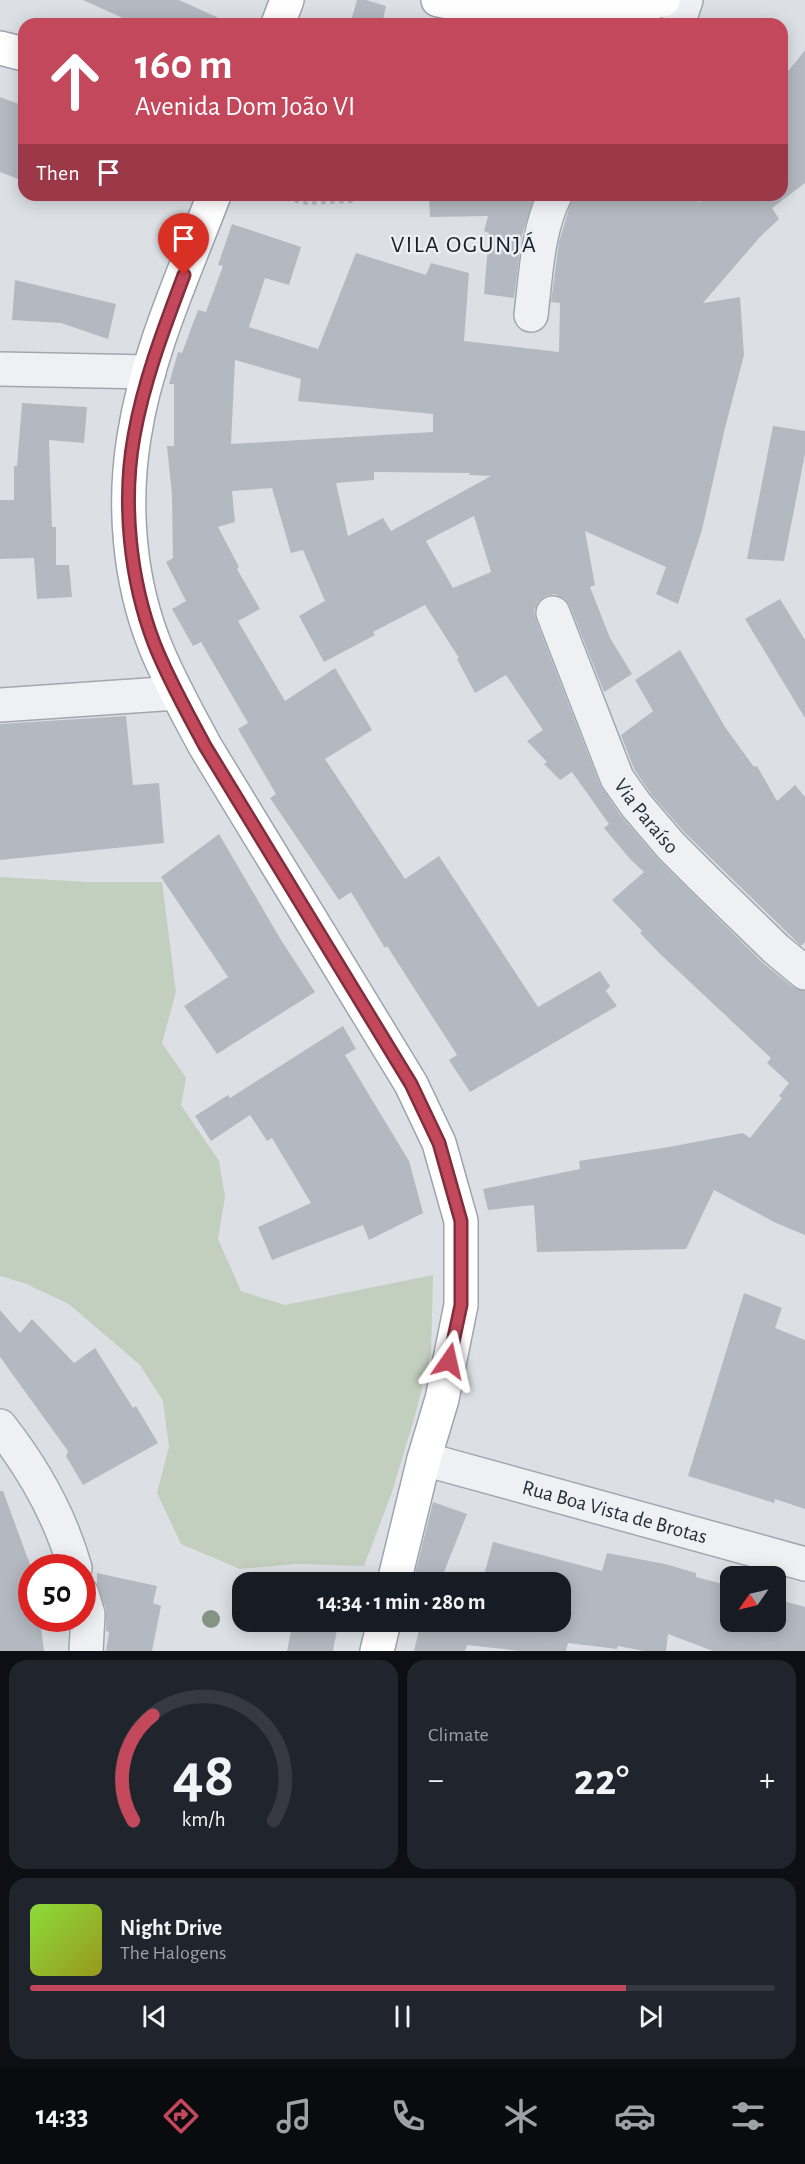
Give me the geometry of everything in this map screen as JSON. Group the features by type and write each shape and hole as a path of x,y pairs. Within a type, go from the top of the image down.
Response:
{"main road":[{"path":"280,18 287,0"},
{"path":"438,0 516,12 567,12 616,8 663,0"},
{"path":"0,48 18,52"},
{"path":"212,201 149,372 134,437 129,494 129,539 137,586 154,643 177,693 205,746 411,1084 443,1154 461,1221 461,1305 442,1399 424,1459 396,1572"},
{"path":"377,1651 382,1632"}],"street":[{"path":"680,18 686,0"},
{"path":"531,315 539,244 552,201"},
{"path":"0,369 149,372"},
{"name":"Via Paraíso","path":"553,613 617,778 636,805 671,846 776,949 805,973"},
{"path":"0,705 177,693"},
{"path":"0,1426 20,1451 52,1505 70,1554"},
{"name":"Rua Boa Vista de Brotas","path":"424,1459 805,1564"},
{"path":"86,1651 87,1632"}],"path":[{"path":"296,201 306,203 354,201"}],"green space":[{"path":"0,877 88,882 162,882 176,992 162,1043 186,1078 181,1105 219,1161 225,1197 218,1239 241,1291 285,1305 433,1275 431,1354 392,1492 364,1566 296,1564 240,1569 181,1544 157,1493 169,1447 163,1401 140,1365 69,1304 24,1283 0,1276"}],"building":[{"path":"83,0 179,0 219,18 123,18"},
{"path":"357,0 366,0 386,6 383,18 352,18"},
{"path":"805,50 805,183 788,196 788,71"},
{"path":"0,97 18,104 18,179 0,172"},
{"path":"429,201 533,201 522,235 514,298 484,294 489,233 484,231 488,216 430,217"},
{"path":"571,201 781,201 772,208 779,219 760,237 703,303 740,297 744,355 702,530 678,604 656,594 666,567 585,531 595,585 590,587 610,638 632,674 604,692 570,606 565,599 555,594 546,596 538,602 534,611 600,785 621,816 658,859 763,963 793,987 805,991 805,1235 776,1223 714,1190 686,1249 537,1252 534,1205 488,1210 483,1189 580,1169 579,1161 743,1133 750,1138 782,1098 779,1096 789,1083 767,1063 771,1058 659,953 640,933 642,931 612,900 644,872 604,828 609,824 572,772 560,780 544,764 547,762 527,741 543,730 506,675 475,693 457,659 459,658 425,605 373,632 375,635 324,662 299,616 325,601 303,550 291,553 272,488 232,491 235,522 218,527 239,567 237,569 260,609 238,621 285,701 335,668 372,730 325,759 405,879 439,856 538,1007 600,971 610,986 606,991 617,1006 470,1092 449,1060 457,1055 387,946 385,948 351,892 339,900 270,798 276,794 238,729 248,723 201,642 193,646 172,609 186,601 166,562 173,558 172,495 167,446 174,446 174,384 169,384 178,352 182,353 198,310 206,312 223,266 218,265 232,224 301,247 289,285 265,278 249,327 318,349 356,253 426,275 431,263 469,273 464,341 559,352 560,303 551,302 559,242","holes":["235,360 301,379 298,401 433,414 433,432 231,444","374,472 471,473 468,475 491,476 391,531 383,518 348,536 336,483 374,480","474,516 491,572 453,588 426,541"]},
{"path":"15,280 116,304 108,339 61,323 12,320"},
{"path":"22,403 87,407 84,443 49,440 52,527 56,527 56,565 69,565 72,597 37,599 34,558 0,559 0,500 14,500 14,466 17,466"},
{"path":"773,426 805,431 805,454 784,561 747,559"},
{"path":"780,599 805,640 805,718 745,619"},
{"path":"680,650 725,727 754,767 757,766 777,801 795,785 805,797 805,942 801,946 685,833 651,794 634,769 621,735 653,711 635,680"},
{"path":"126,716 133,785 159,783 164,843 0,860 0,724"},
{"path":"219,834 281,940 315,992 217,1054 184,1006 228,977 161,877"},
{"path":"343,1026 356,1049 345,1055 409,1161 423,1213 369,1240 363,1225 272,1260 258,1227 311,1203 272,1138 267,1141 250,1115 211,1141 195,1116 228,1095 230,1098"},
{"path":"744,1293 782,1308 775,1328 805,1340 805,1509 775,1499 774,1503 688,1476"},
{"path":"0,1310 20,1333 32,1319 74,1363 95,1348 133,1408 136,1406 158,1443 83,1485 66,1456 68,1451 0,1357"},
{"path":"0,1491 3,1491 26,1554 18,1554 18,1632 42,1632 44,1651 0,1651"},
{"path":"433,1502 467,1514 444,1572 416,1572"},
{"path":"493,1542 602,1571 607,1553 665,1564 696,1573 696,1577 720,1583 720,1632 786,1632 786,1602 805,1607 805,1651 713,1651 668,1634 666,1651 644,1651 618,1646 617,1649 568,1643 566,1651 520,1651 467,1645 465,1651 414,1651 419,1632 571,1632 571,1572 485,1572"},
{"path":"97,1573 157,1586 153,1603 161,1606 152,1651 106,1651 109,1632 106,1631 106,1609 97,1584"},
{"path":"291,1632 337,1632 333,1651 287,1651"}],"district":[{"name":"VILA OGUNJÁ","path":"464,245"}],"route":[{"path":"184,275 149,372 134,437 129,494 129,539 137,586 154,643 205,746 411,1084 439,1143 461,1221 461,1305 449,1361"}]}
